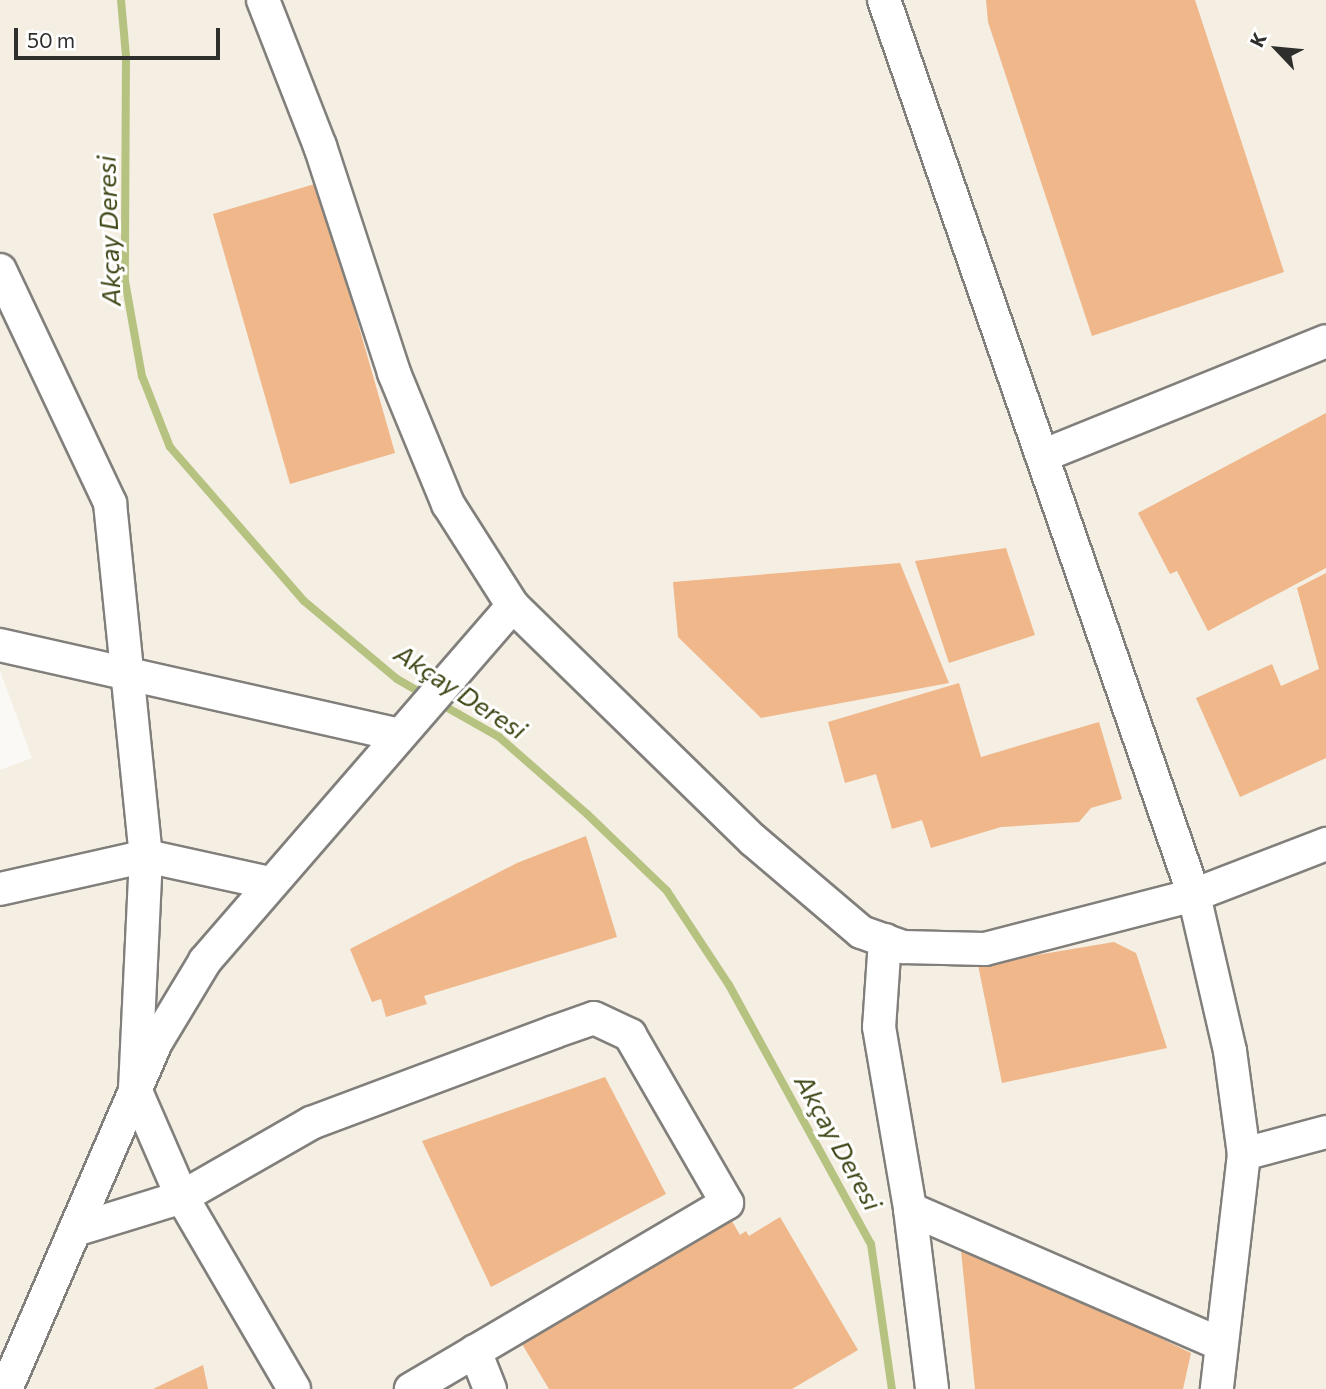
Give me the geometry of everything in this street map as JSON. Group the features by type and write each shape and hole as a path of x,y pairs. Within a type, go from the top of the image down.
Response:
{"street":[{"path":"263,0 320,146 394,373 448,503 513,606 753,840 861,932 903,947 985,949 1194,895 1326,844"},
{"path":"884,0 1194,895 1230,1051 1244,1154 1220,1344 1217,1389"},
{"path":"0,270 110,503 146,856 135,1089 182,1197 293,1389"},
{"path":"1042,456 1326,341"},
{"path":"5,1387 155,1044 205,961 513,606"},
{"path":"0,645 127,674 408,724"},
{"path":"0,889 146,856 270,883"},
{"path":"885,940 879,1027 909,1209 932,1389"},
{"path":"75,1230 182,1197 311,1123 554,1032 594,1018 630,1035 727,1203 411,1389"},
{"path":"1244,1154 1326,1132"},
{"path":"909,1209 1220,1344"},
{"path":"475,1352 490,1389"}],"shaded area":[{"path":"0,0 1326,0 1326,1389 0,1389 0,770 32,758 0,671"}],"building":[{"path":"986,0 1195,0 1284,272 1092,336 988,22"},
{"path":"318,183 395,453 290,484 213,214"},
{"path":"1326,413 1326,568 1208,631 1177,571 1170,574 1138,513"},
{"path":"1006,548 1035,635 949,663 915,561"},
{"path":"900,563 949,683 761,718 678,637 673,582"},
{"path":"1326,573 1326,758 1240,797 1196,698 1272,664 1281,686 1319,669 1297,588"},
{"path":"959,683 981,757 1099,722 1122,799 1091,808 1079,822 1001,827 931,848 922,820 892,829 876,774 845,783 828,722"},
{"path":"586,836 617,937 424,996 427,1004 386,1017 381,999 372,1002 350,949 517,863"},
{"path":"1114,942 1136,953 1167,1048 1002,1083 978,965"},
{"path":"605,1077 666,1194 491,1287 422,1141"},
{"path":"729,1216 740,1235 746,1231 749,1236 780,1217 858,1350 792,1389 549,1389 519,1339"},
{"path":"960,1241 1191,1353 1183,1389 975,1389"},
{"path":"203,1365 208,1389 153,1389"}],"waterway":[{"name":"Akçay Deresi","path":"121,0 126,56 125,281 142,376 170,447 304,601 397,679 425,695"},
{"name":"Akçay Deresi","path":"439,703 499,737 587,814 667,891 729,985 871,1244 892,1389"}]}
